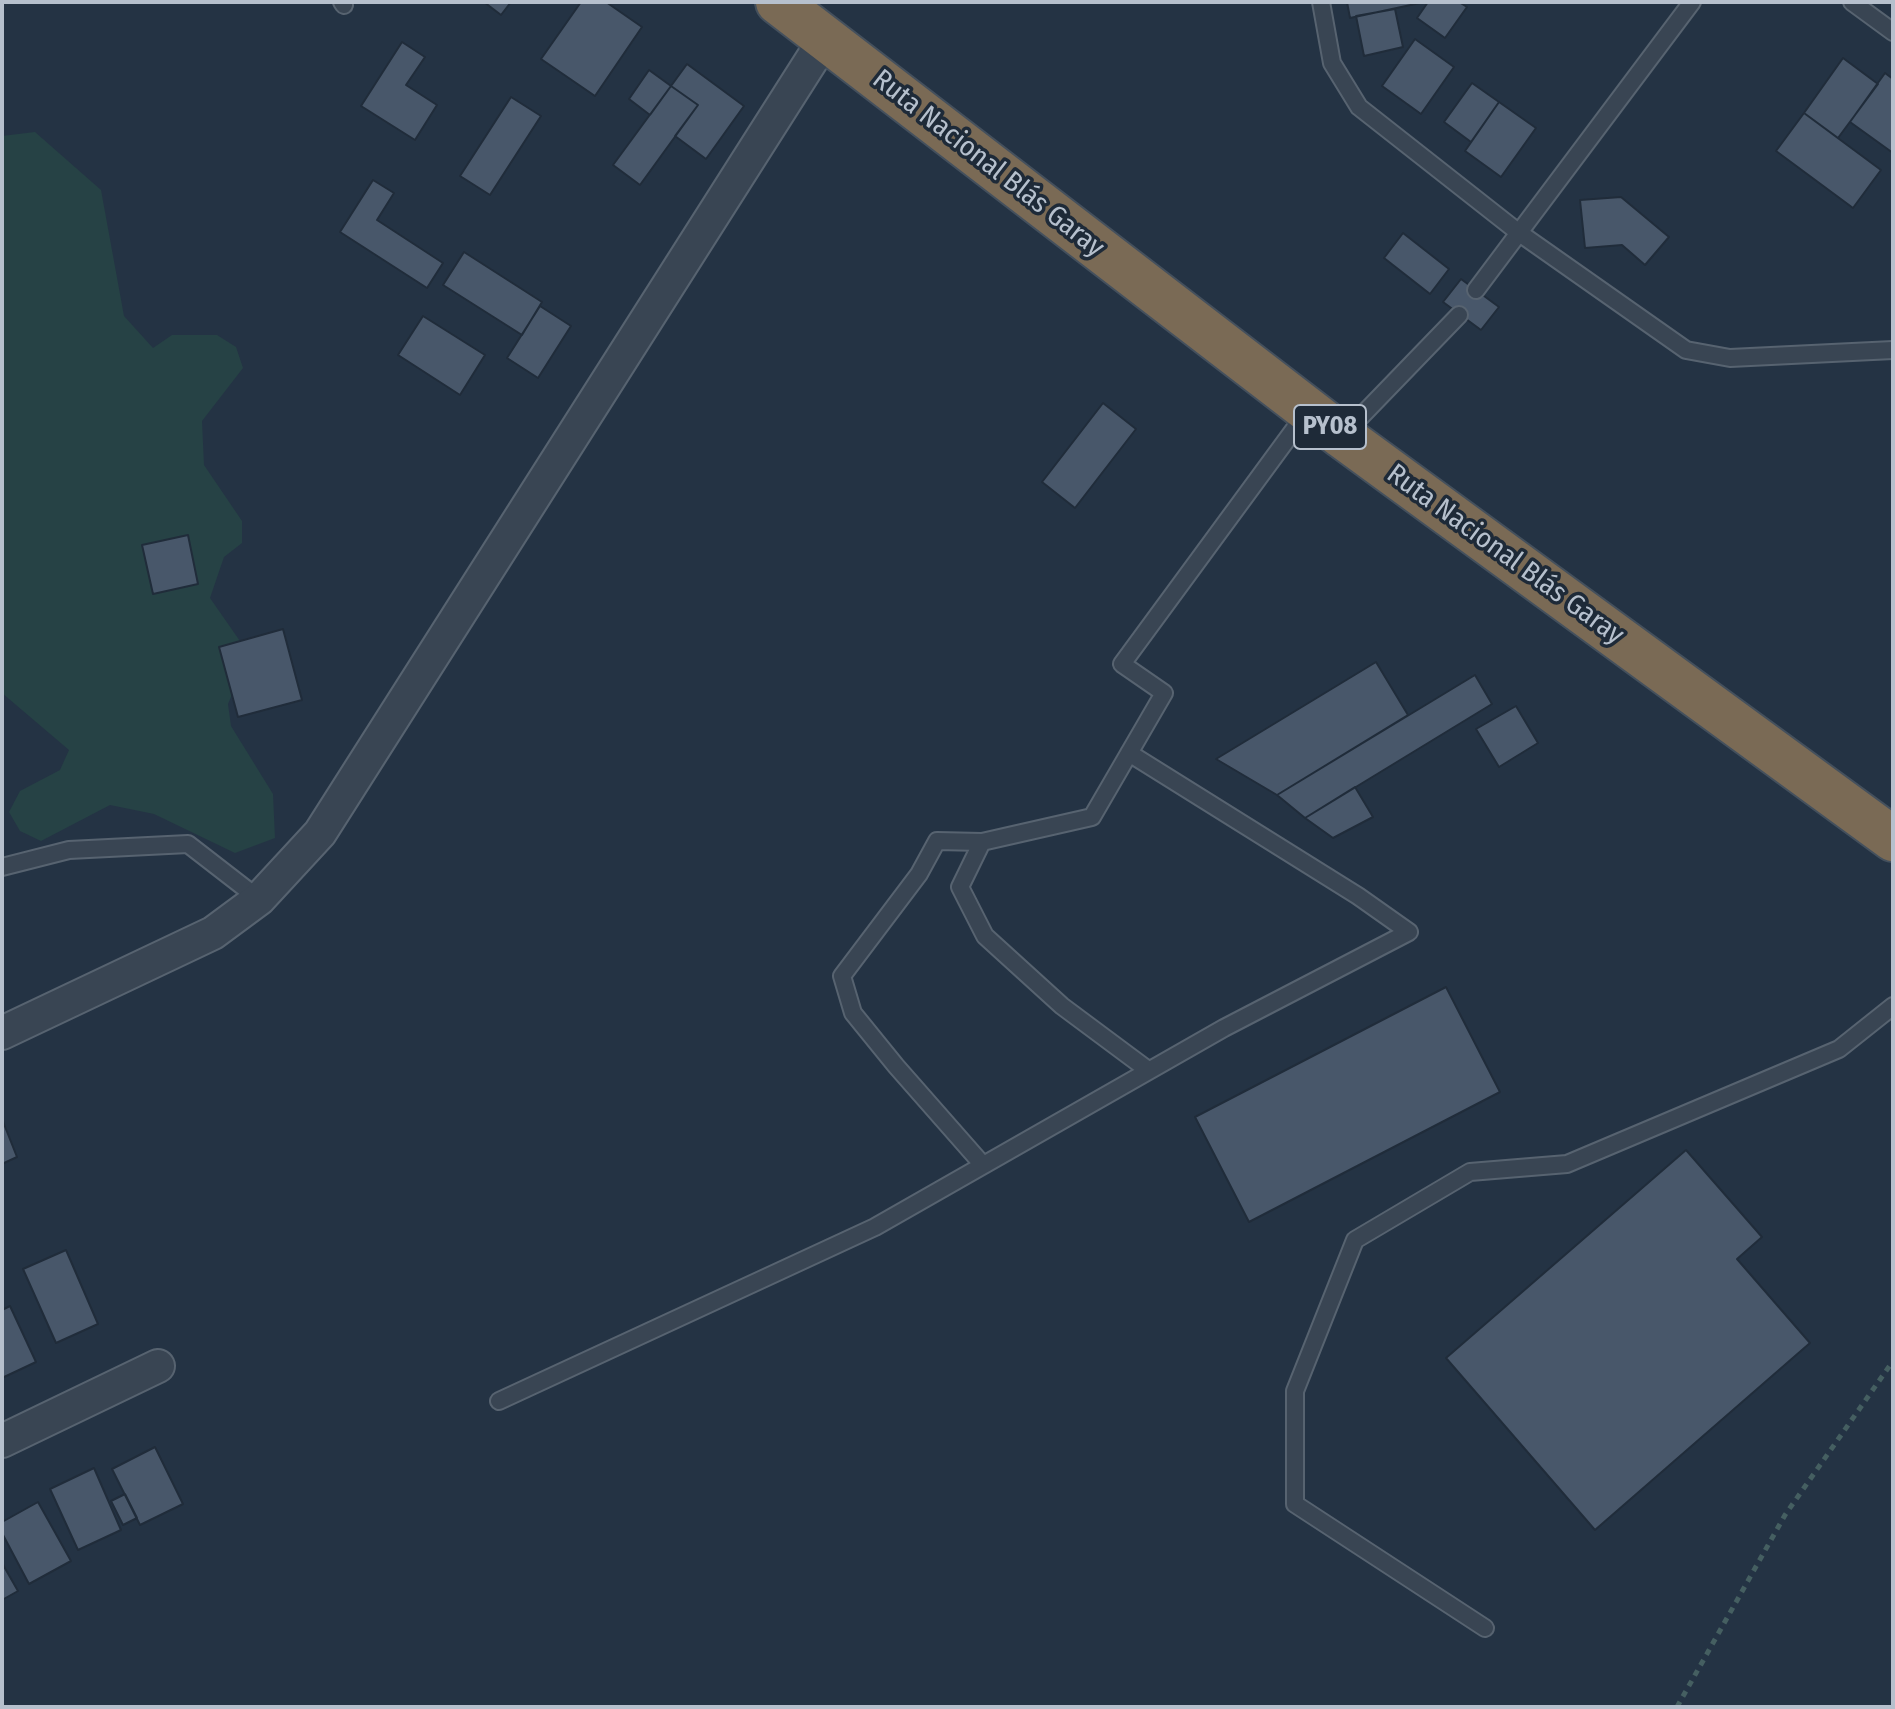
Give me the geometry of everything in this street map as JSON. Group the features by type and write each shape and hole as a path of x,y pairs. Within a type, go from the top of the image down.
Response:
{"highway":[{"name":"Ruta Nacional Blás Garay","path":"778,2 1325,423 1893,839"}],"street":[{"path":"2,1033 213,933 259,899 320,833 825,39"},
{"path":"2,1441 158,1366"}],"lane":[{"path":"1321,2 1332,63 1359,107 1518,232 1686,350 1730,358 1893,350"},
{"path":"1476,290 1692,2"},
{"path":"1852,2 1893,32"},
{"path":"983,1165 905,1078 853,1013 842,976 919,874 937,841 982,842 1092,817 1164,693 1122,664 1325,423 1459,315"},
{"path":"499,1401 875,1227 1224,1028 1409,932 1358,896 1129,753"},
{"path":"982,842 960,887 985,936 1062,1006 1148,1070"},
{"path":"2,867 69,850 188,844 259,899"},
{"path":"1485,1628 1295,1504 1295,1391 1355,1240 1470,1172 1567,1164 1839,1049 1893,1006"}],"path":[{"path":"1677,1707 1785,1515 1893,1361"}],"green space":[{"path":"35,132 101,190 124,316 153,348 172,335 217,335 236,347 243,368 202,421 204,465 242,521 242,543 224,557 210,598 249,654 228,704 231,726 273,794 275,838 235,853 154,814 110,805 41,841 20,831 9,812 20,791 60,770 69,750 2,693 2,136"}],"building":[{"path":"484,2 511,2 501,15"},
{"path":"581,2 606,2 642,27 595,96 541,59"},
{"path":"1347,2 1420,2 1420,3 1350,18"},
{"path":"1428,2 1459,2 1467,7 1445,38 1417,18"},
{"path":"1395,9 1403,47 1364,56 1356,16"},
{"path":"1415,39 1454,67 1421,114 1382,86"},
{"path":"402,42 425,57 406,85 437,105 415,140 361,106"},
{"path":"1843,58 1878,84 1838,138 1804,113"},
{"path":"687,64 744,106 706,159 675,136 698,105 671,86"},
{"path":"649,70 671,86 650,115 629,99"},
{"path":"1885,73 1893,79 1893,153 1850,122"},
{"path":"1472,83 1499,102 1471,142 1444,122"},
{"path":"671,86 698,105 640,185 613,165"},
{"path":"511,97 541,116 490,195 460,176"},
{"path":"1499,102 1536,128 1501,177 1465,151"},
{"path":"1804,113 1881,170 1853,208 1776,151"},
{"path":"373,180 394,193 377,220 443,263 427,288 340,232"},
{"path":"1621,197 1669,237 1645,265 1622,245 1585,248 1580,200"},
{"path":"1403,233 1449,269 1430,294 1384,258"},
{"path":"464,252 542,302 522,335 443,285"},
{"path":"1461,279 1499,307 1481,330 1443,302"},
{"path":"540,306 571,326 538,378 507,358"},
{"path":"423,316 485,355 460,395 398,355"},
{"path":"1103,403 1136,429 1075,508 1042,482"},
{"path":"188,535 198,584 153,594 142,545"},
{"path":"283,629 302,700 238,717 219,647"},
{"path":"1376,662 1408,715 1277,795 1216,759"},
{"path":"1475,675 1492,704 1305,818 1277,795"},
{"path":"1516,706 1538,743 1499,767 1476,729"},
{"path":"1355,787 1373,817 1333,838 1305,818"},
{"path":"1446,987 1500,1092 1249,1222 1195,1117"},
{"path":"2,1119 17,1157 2,1164"},
{"path":"1686,1150 1762,1237 1737,1259 1810,1343 1595,1530 1446,1358"},
{"path":"66,1250 98,1324 56,1343 23,1269"},
{"path":"10,1306 36,1362 2,1378 2,1310"},
{"path":"155,1447 183,1504 140,1525 112,1469"},
{"path":"94,1468 121,1530 78,1550 50,1489"},
{"path":"125,1494 137,1518 123,1525 111,1501"},
{"path":"38,1502 71,1561 29,1584 2,1533 2,1522"},
{"path":"2,1563 18,1591 2,1600"}]}
